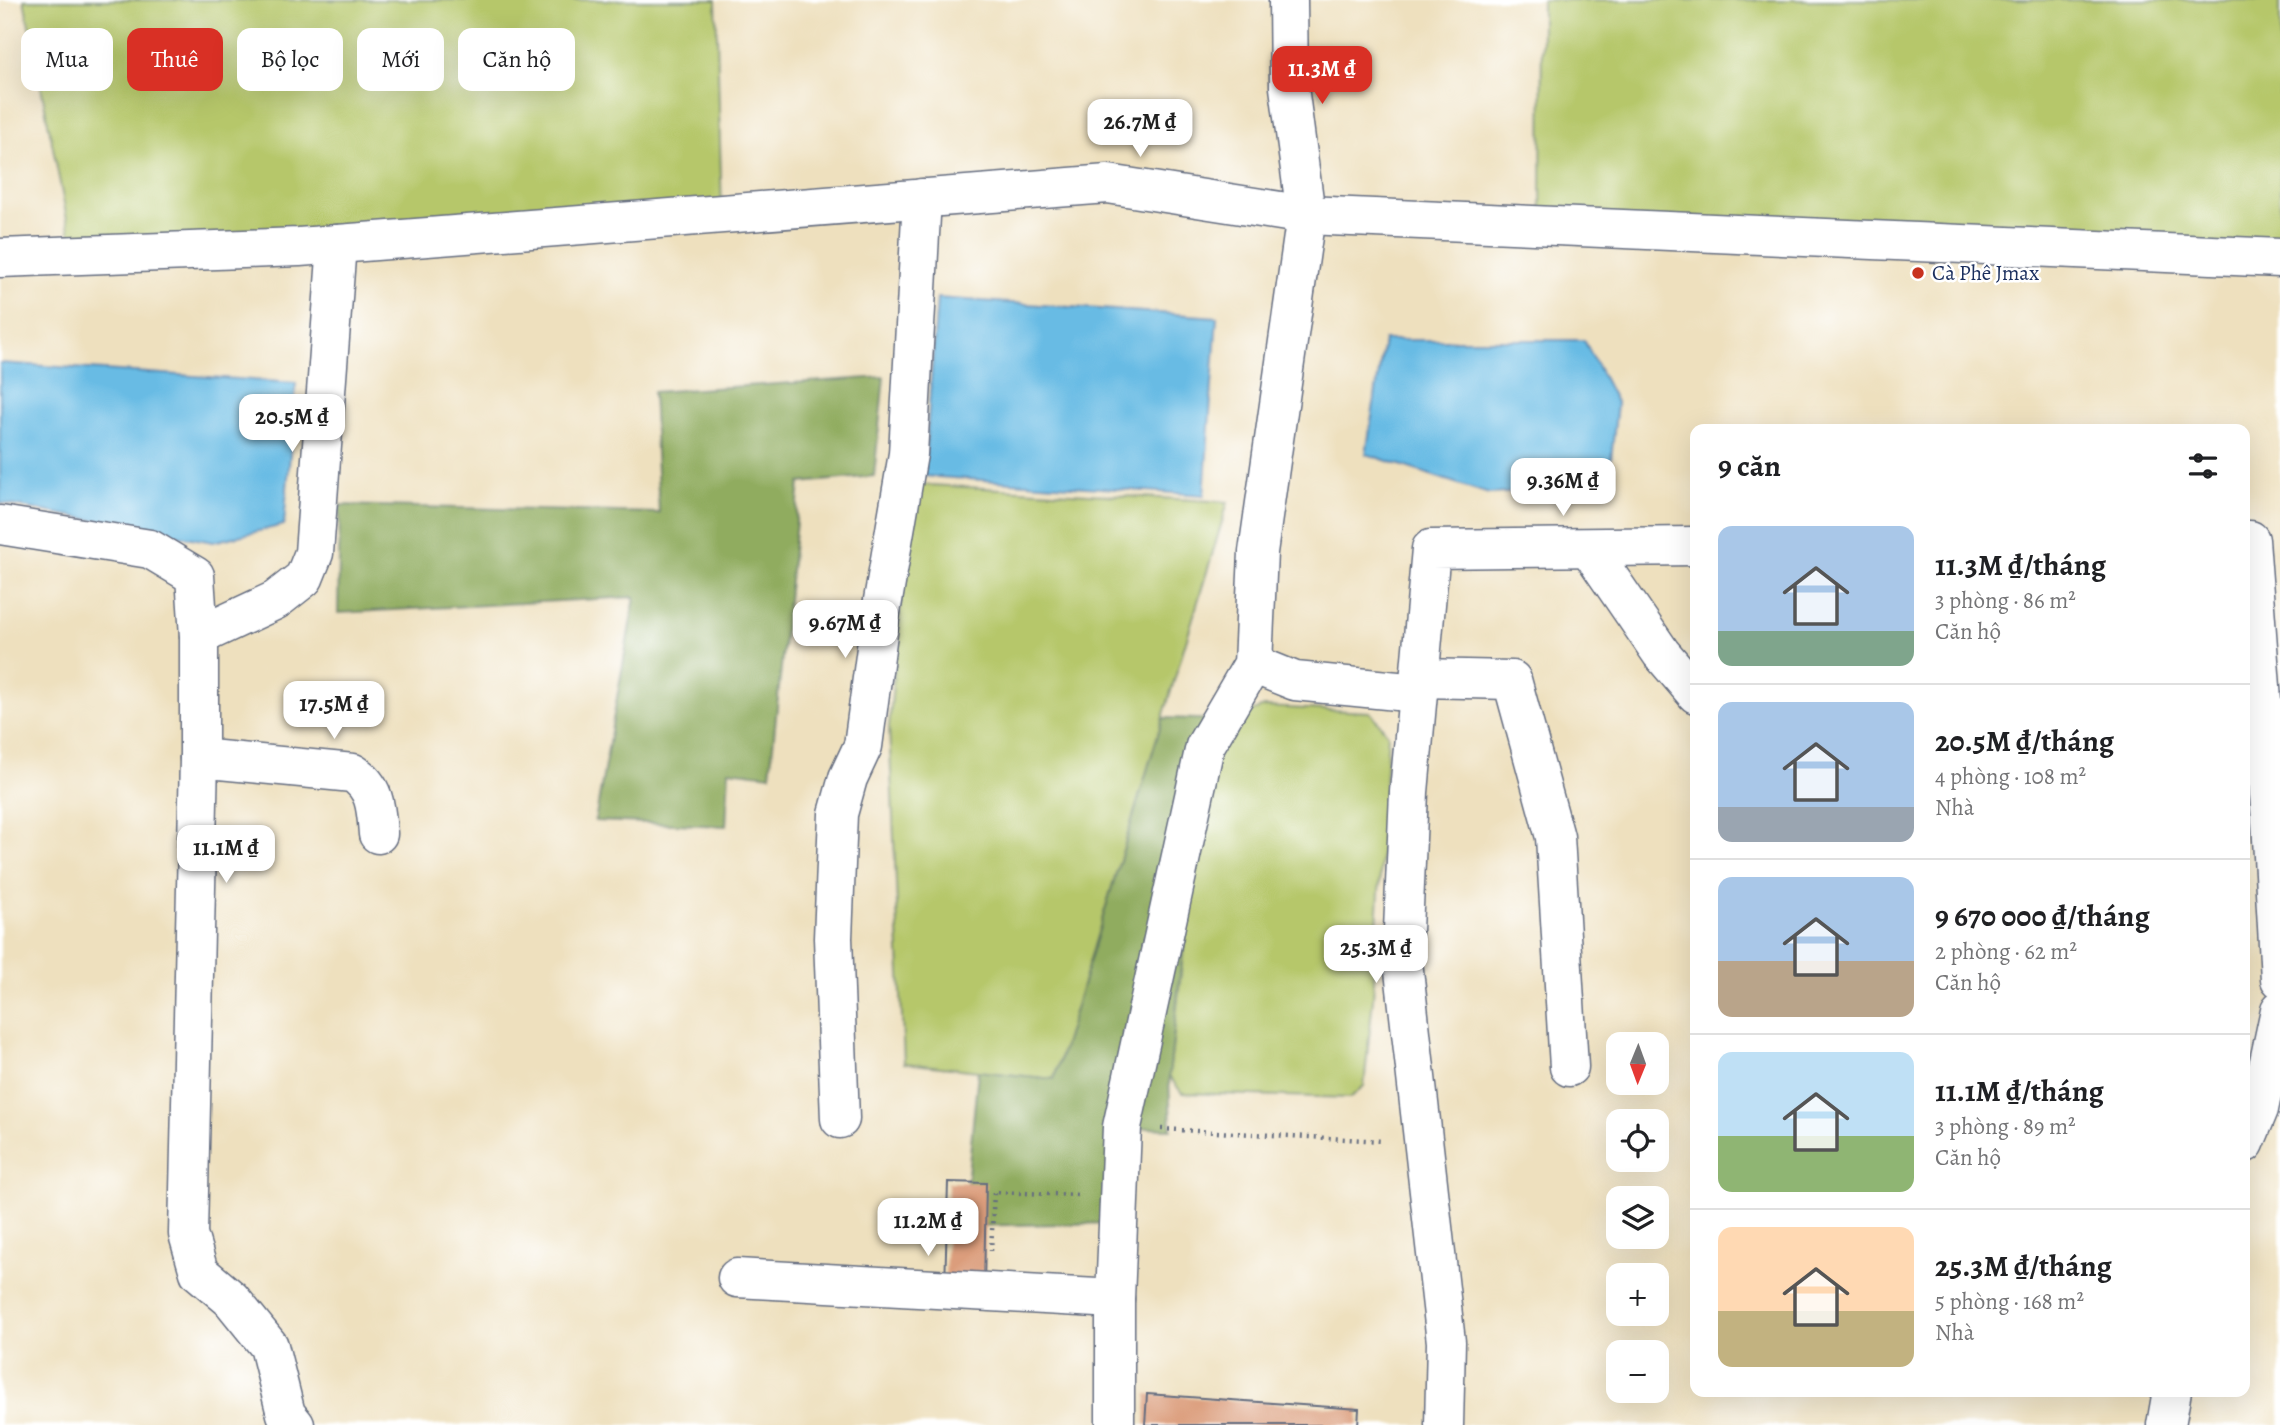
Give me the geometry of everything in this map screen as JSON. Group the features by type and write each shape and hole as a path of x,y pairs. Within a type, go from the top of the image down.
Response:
{"street":[{"path":"1115,1425 1115,1299 1122,1127 1205,746 1253,664 1258,552 1306,215 1289,87 1289,0"},
{"path":"0,258 337,244 1108,184 1306,215 2280,258"},
{"path":"840,1119 833,938 838,814 848,778 863,746 880,618 908,454 922,198"},
{"path":"199,636 276,600 304,578 314,553 337,244"},
{"path":"0,525 150,549 195,576 199,636 199,758 188,1234 199,1272 231,1299 269,1346 286,1414 295,1425"},
{"path":"2258,540 2280,979"},
{"path":"1444,1425 1446,1342 1402,953 1409,792 1431,549 1690,546"},
{"path":"1589,548 1661,653 1690,687"},
{"path":"1253,664 1296,681 1418,685 1512,680 1555,837 1569,1067"},
{"path":"199,758 353,773 371,790 376,806 378,834"},
{"path":"2250,1131 2259,1109 2279,1024"},
{"path":"737,1278 1115,1299"},
{"path":"2166,1425 2171,1397"}],"path":[{"path":"1122,1127 1424,1143"},
{"path":"990,1262 994,1192 1119,1196"}],"green space":[{"path":"24,0 716,0 722,214 74,255 42,91 113,91 113,28 29,28"},
{"path":"1542,0 2280,0 2280,258 1541,226"},
{"path":"884,377 874,476 800,483 770,775 729,770 726,826 595,821 635,597 338,613 340,505 659,513 653,392"},
{"path":"912,484 1228,502 1054,1079 904,1063 889,727"},
{"path":"1264,707 1370,712 1388,734 1373,999 1364,1086 1350,1098 1182,1093 1169,1076 1206,757 1229,720"},
{"path":"1163,718 1229,720 1205,746 1169,1076 1171,1129 1122,1127 1118,1223 963,1226 978,1071 1054,1079"}],"water":[{"path":"937,298 1217,317 1204,495 924,476"},
{"path":"1384,340 1584,340 1617,404 1608,487 1489,494 1366,454"},
{"path":"0,363 296,383 284,525 213,542 0,503"}],"building":[{"path":"948,1182 986,1183 984,1287 945,1287"},
{"path":"1147,1394 1359,1409 1358,1425 1145,1425"}],"place":[{"name":"Cà Phê Jmax","path":"1918,273"}]}
